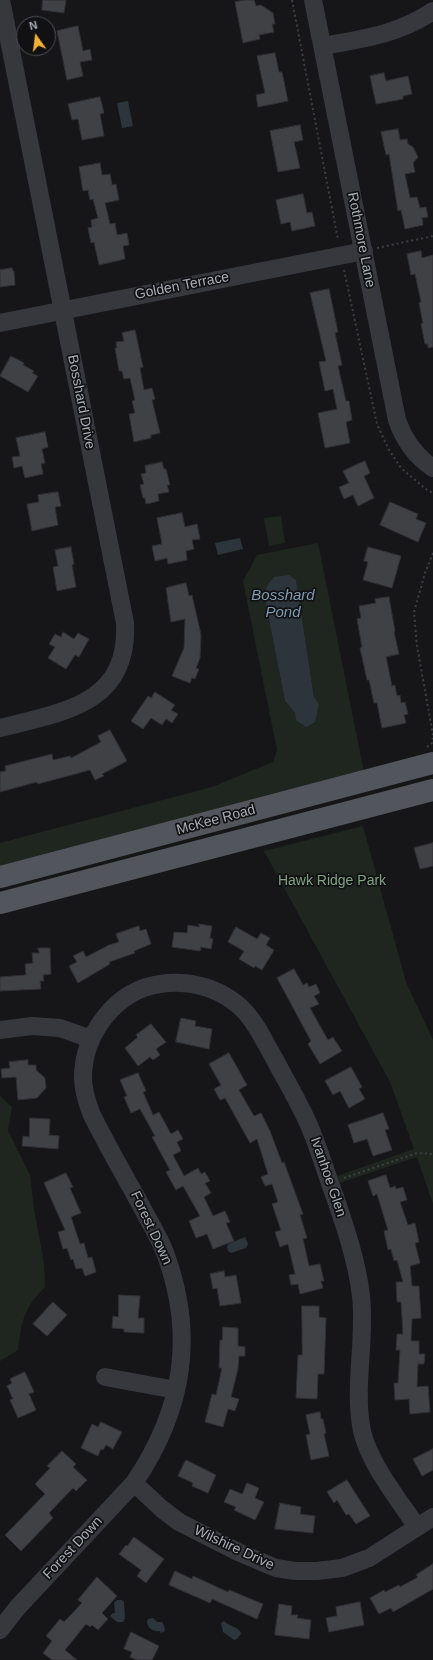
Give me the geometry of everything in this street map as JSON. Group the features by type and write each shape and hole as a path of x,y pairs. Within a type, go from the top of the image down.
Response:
{"main road":[{"name":"McKee Road","path":"0,878 432,753"},
{"name":"McKee Road","path":"0,903 433,790"}],"street":[{"name":"Bosshard Drive","path":"0,728 68,711 96,696 108,684 118,666 124,648 125,623 1,0"},
{"name":"Rothmore Lane","path":"313,0 397,420 402,435 410,447 433,468"},
{"path":"323,46 384,34 405,27 433,10"},
{"name":"Golden Terrace","path":"0,323 364,251"},
{"name":"Ivanhoe Glen","path":"91,1039 102,1021 114,1007 126,997 140,989 158,984 175,982 203,986 227,997 245,1012 256,1026 297,1101 313,1134 353,1254 361,1297 362,1318 359,1404 363,1433 374,1462 417,1527"},
{"path":"0,1030 32,1026 60,1028 91,1039"},
{"name":"Forest Down","path":"0,1630 17,1608 134,1483 149,1461 160,1439 168,1418 179,1379 182,1339 178,1293 164,1249 91,1113 85,1094 83,1078 86,1056 91,1039"},
{"path":"105,1377 176,1390"},
{"name":"Wilshire Drive","path":"134,1483 162,1509 179,1522 276,1568 295,1571 316,1571 342,1568 369,1558 433,1517"}],"path":[{"path":"364,251 433,236"},
{"path":"432,753 433,737 417,646 414,612 425,573 433,553"},
{"path":"329,1182 417,1153 433,1154"}],"green space":[{"path":"281,516 285,543 269,546 264,518"},
{"path":"318,543 364,772 0,867 0,843 212,787 273,762 277,750 243,581 257,555","holes":["296,581 314,697 319,704 295,713 285,701 264,595"]},
{"name":"Hawk Ridge Park","path":"363,826 406,982 433,1040 433,1204 417,1157 340,1183 337,1176 414,1149 390,1082 264,851"},
{"path":"0,1096 12,1107 8,1130 30,1175 34,1209 44,1263 45,1287 32,1302 22,1323 18,1350 0,1361"}],"water":[{"path":"128,101 133,126 122,128 117,103"},
{"path":"240,538 243,549 218,555 215,543"},
{"name":"Bosshard Pond","path":"289,575 296,580 314,697 319,704 315,722 306,727 296,720 295,713 285,701 264,595 268,584 274,577"},
{"path":"245,1237 248,1244 246,1248 231,1253 228,1251 228,1244"},
{"path":"117,1600 122,1600 124,1602 125,1619 123,1622 117,1622 110,1616 115,1613 114,1603"},
{"path":"153,1618 157,1622 162,1622 165,1631 161,1633 160,1631 155,1631 149,1628 147,1621 148,1619"},
{"path":"224,1621 240,1631 241,1634 237,1639 234,1640 223,1632 221,1623"}],"building":[{"path":"43,0 66,0 64,13 42,10"},
{"path":"254,0 256,6 261,5 273,13 275,24 272,24 274,32 259,35 260,39 243,43 235,2"},
{"path":"78,26 83,51 90,49 92,60 80,62 83,76 67,80 57,31"},
{"path":"275,53 279,72 282,72 288,101 258,107 256,95 265,93 257,56"},
{"path":"384,73 386,81 408,76 412,94 403,96 403,99 376,104 370,76"},
{"path":"100,97 104,113 100,114 104,136 82,140 78,119 72,120 68,104"},
{"path":"300,125 303,140 294,142 300,168 278,172 270,131"},
{"path":"398,129 400,140 407,139 408,144 413,147 418,157 413,163 415,172 405,174 410,198 417,197 420,208 426,207 428,217 422,218 423,225 405,229 401,210 398,211 389,154 386,155 381,132"},
{"path":"100,163 102,175 110,174 112,185 116,184 119,200 105,203 110,224 115,223 117,235 127,233 129,245 123,246 125,259 99,265 94,242 91,243 88,228 92,227 91,220 98,218 93,199 90,200 88,190 83,191 79,167"},
{"path":"303,194 307,213 312,212 315,226 292,231 290,222 281,224 276,200"},
{"path":"421,251 422,258 433,255 433,347 428,348 428,344 425,344 421,324 423,323 419,303 421,302 415,274 411,275 407,254"},
{"path":"12,268 14,271 15,285 0,287 0,270"},
{"path":"329,289 338,332 335,333 342,365 338,366 346,401 349,401 352,420 346,422 350,443 325,448 318,413 337,409 333,389 325,391 319,362 326,361 310,293"},
{"path":"135,330 143,367 140,368 144,390 152,388 155,399 152,400 160,433 151,435 151,438 134,442 129,414 135,413 132,401 135,400 130,378 124,379 122,371 119,371 115,348 117,348 116,342 124,341 122,333"},
{"path":"11,356 24,363 23,365 34,371 32,373 38,376 28,392 0,376"},
{"path":"45,432 48,447 42,449 45,463 41,464 43,474 25,478 22,466 14,468 12,457 20,456 16,438"},
{"path":"365,461 370,473 364,476 374,498 358,506 353,495 344,499 339,487 349,483 343,471"},
{"path":"162,462 164,469 166,469 170,485 167,485 169,492 158,494 159,501 146,504 140,485 144,484 141,474 146,473 145,466"},
{"path":"58,492 61,506 55,507 58,525 32,531 27,504 39,502 38,495"},
{"path":"390,502 418,514 416,519 426,523 418,542 380,525"},
{"path":"182,513 185,527 197,524 200,539 192,540 194,549 186,551 187,560 168,564 167,558 155,561 152,546 162,544 157,518"},
{"path":"71,547 74,564 72,565 76,587 57,591 53,567 58,566 55,550"},
{"path":"368,547 401,556 392,588 363,580 368,562 364,561"},
{"path":"186,583 189,596 192,595 201,635 200,658 196,668 199,669 195,679 192,678 190,683 172,676 184,648 185,619 171,622 166,588"},
{"path":"389,597 399,654 386,657 392,686 395,685 397,696 400,695 401,703 405,702 408,714 404,715 406,723 382,728 377,703 374,703 369,680 367,680 360,648 362,647 357,619 361,618 359,606 376,603 375,599"},
{"path":"63,632 74,639 78,633 89,639 79,657 75,655 66,669 48,658 55,647 49,644 55,634 61,637"},
{"path":"155,692 175,705 171,710 178,714 172,723 166,719 162,725 151,718 143,729 131,721 148,696 151,698"},
{"path":"110,730 127,761 102,774 104,776 95,780 90,770 38,784 37,782 0,792 0,772 6,771 5,766 52,754 53,760 70,756 71,758 101,742 98,736"},
{"path":"433,843 433,866 420,869 414,848"},
{"path":"199,924 212,926 210,938 213,939 211,949 201,947 200,951 172,947 174,932 187,933 188,925 199,927"},
{"path":"139,926 140,931 146,929 151,944 134,951 135,953 109,962 110,964 78,983 69,966 77,962 73,956 83,951 86,957 109,945 119,942 116,934"},
{"path":"236,927 257,939 261,933 270,938 266,945 274,950 262,970 255,966 254,968 239,959 244,951 228,942"},
{"path":"38,948 50,948 51,974 43,975 44,981 40,981 41,989 0,991 0,977 26,975 25,964 33,963 32,953 39,953"},
{"path":"294,969 303,985 307,983 309,987 316,984 320,993 314,996 319,1004 310,1008 328,1040 333,1037 342,1051 320,1064 308,1044 311,1041 277,978"},
{"path":"181,1018 196,1021 195,1026 212,1029 209,1049 176,1042"},
{"path":"151,1024 166,1042 156,1049 160,1055 153,1060 150,1057 138,1066 125,1048 138,1037 136,1035"},
{"path":"229,1053 247,1085 239,1090 254,1116 261,1113 270,1131 282,1163 284,1162 303,1214 300,1215 307,1238 303,1239 309,1266 320,1264 324,1281 321,1281 323,1288 300,1294 298,1284 291,1285 289,1275 295,1274 288,1244 280,1247 275,1232 281,1230 272,1204 278,1202 272,1184 265,1186 261,1177 268,1174 257,1139 250,1143 225,1098 220,1100 214,1089 221,1085 209,1064"},
{"path":"28,1060 28,1065 36,1065 36,1070 45,1078 46,1088 37,1098 18,1100 16,1077 2,1078 1,1069 10,1068 9,1062"},
{"path":"351,1067 362,1087 359,1089 365,1099 349,1108 340,1091 333,1095 325,1081"},
{"path":"138,1073 146,1091 143,1092 153,1115 159,1112 171,1134 178,1130 183,1139 177,1142 181,1151 173,1155 184,1176 198,1168 201,1174 205,1172 210,1181 205,1183 211,1193 204,1197 213,1216 225,1211 230,1222 226,1223 234,1241 213,1249 207,1234 196,1238 189,1221 200,1216 183,1186 176,1190 166,1172 170,1170 152,1137 155,1136 140,1109 131,1113 124,1097 127,1096 120,1080"},
{"path":"383,1113 389,1129 385,1130 392,1150 373,1156 367,1139 354,1143 348,1125"},
{"path":"30,1118 50,1119 49,1135 59,1136 58,1149 22,1146 23,1136 29,1137"},
{"path":"66,1173 73,1187 70,1188 81,1213 71,1217 80,1244 84,1243 88,1258 92,1257 96,1272 85,1276 82,1268 76,1269 67,1248 63,1249 58,1232 65,1230 44,1183"},
{"path":"386,1175 390,1188 395,1186 396,1189 403,1187 407,1200 400,1202 408,1225 415,1223 419,1242 415,1243 420,1263 410,1266 412,1286 419,1286 421,1318 412,1319 411,1341 419,1341 419,1354 425,1354 424,1364 418,1364 417,1387 428,1386 430,1412 410,1414 409,1399 395,1400 394,1383 398,1383 400,1350 396,1350 397,1334 403,1334 401,1302 397,1302 396,1282 403,1282 397,1260 394,1261 391,1249 388,1250 384,1231 388,1230 377,1194 373,1196 368,1181"},
{"path":"224,1271 225,1277 236,1275 241,1303 220,1306 217,1288 213,1289 210,1274"},
{"path":"119,1295 140,1296 138,1318 144,1318 144,1333 124,1332 124,1329 112,1328 113,1316 118,1317"},
{"path":"53,1302 67,1315 47,1336 33,1324"},
{"path":"302,1306 319,1306 319,1317 326,1318 324,1374 318,1374 317,1399 296,1398 298,1355 302,1355"},
{"path":"223,1327 238,1328 238,1346 245,1347 245,1356 239,1356 238,1369 231,1397 239,1399 235,1411 228,1409 223,1427 205,1422 212,1394 216,1395 222,1368 219,1368 220,1340 222,1340"},
{"path":"25,1372 34,1392 29,1394 36,1410 18,1418 10,1400 13,1399 7,1386 12,1383 10,1379"},
{"path":"320,1412 326,1433 324,1434 329,1456 311,1460 306,1435 310,1434 306,1415"},
{"path":"101,1422 122,1432 113,1449 106,1445 103,1450 101,1449 98,1456 81,1448 92,1424 98,1427"},
{"path":"433,1449 433,1470 422,1476 413,1459"},
{"path":"62,1451 76,1464 73,1467 87,1480 76,1491 73,1488 49,1513 53,1518 21,1551 5,1535 45,1494 35,1484 50,1468 47,1466"},
{"path":"186,1460 216,1475 208,1493 192,1486 193,1483 178,1476"},
{"path":"347,1480 370,1516 356,1524 349,1514 346,1515 337,1500 334,1503 327,1492"},
{"path":"247,1483 259,1488 255,1498 264,1502 255,1520 234,1510 236,1507 224,1502 230,1489 242,1494"},
{"path":"280,1503 301,1507 300,1514 315,1516 313,1533 275,1529"},
{"path":"134,1537 164,1559 146,1583 137,1576 141,1570 119,1554"},
{"path":"433,1564 433,1589 393,1612 391,1608 379,1614 370,1598 384,1590 385,1592 399,1585 400,1587 418,1577 416,1575"},
{"path":"175,1571 192,1579 193,1576 228,1592 229,1590 263,1604 257,1619 212,1599 210,1603 169,1585"},
{"path":"97,1577 117,1596 102,1613 108,1619 98,1630 92,1625 90,1627 86,1624 65,1650 77,1660 52,1660 43,1653 52,1641 46,1636 60,1619 64,1622 82,1603 78,1600"},
{"path":"360,1602 364,1625 329,1632 326,1618 337,1616 336,1607"},
{"path":"279,1604 292,1606 291,1615 298,1615 297,1618 311,1620 309,1639 275,1635"},
{"path":"131,1632 159,1646 152,1660 137,1660 130,1657 132,1652 124,1649"}]}
